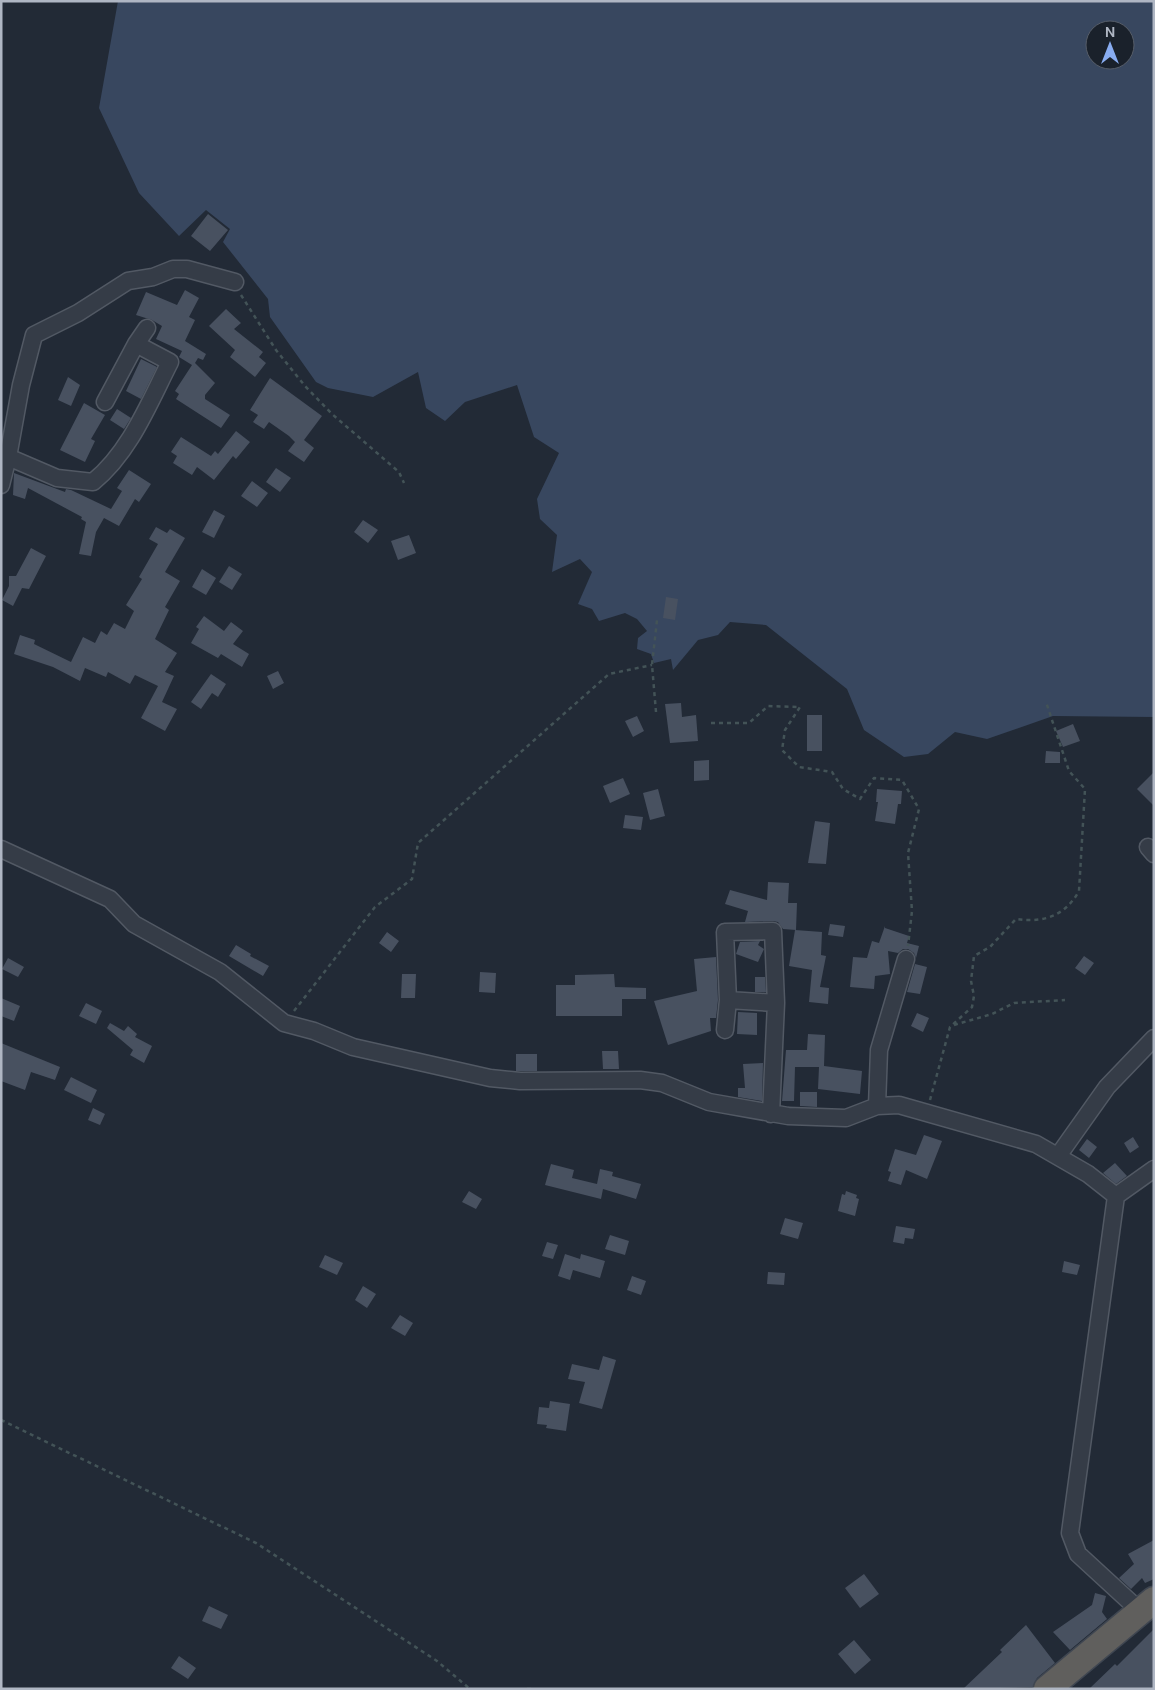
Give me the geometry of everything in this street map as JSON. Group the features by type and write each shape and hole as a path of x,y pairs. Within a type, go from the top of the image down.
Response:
{"highway":[{"path":"1047,1689 1147,1606"}],"street":[{"path":"1,485 21,385 34,335 78,313 128,281 153,277 173,269 187,269 235,282"},
{"path":"105,402 136,344 147,328"},
{"path":"8,457 57,478 93,482 107,470 133,433 170,362 136,344"},
{"path":"1,849 110,899 134,924 220,972 284,1023 314,1031 353,1047 490,1078 520,1081 648,1081 685,1091 709,1102 771,1114 846,1118 877,1106 899,1105 927,1111 1036,1144 1088,1174 1116,1196"},
{"path":"726,1030 728,1000 725,932 772,931 776,1003 771,1114"},
{"path":"877,1106 879,1050 906,959"},
{"path":"728,1000 776,1003"},
{"path":"1058,1156 1107,1087 1154,1038"},
{"path":"1147,1606 1078,1554 1070,1533 1116,1196 1154,1169"}],"path":[{"path":"235,282 243,299 260,321 276,350 305,386 332,414 389,462 399,472 404,483"},
{"path":"656,712 652,665 657,620"},
{"path":"284,1023 375,907 412,879 418,843 609,674 652,665"},
{"path":"927,1111 950,1027 972,1007 974,996 971,981 974,956 990,947 1016,919 1030,921 1058,914 1071,905 1078,891 1085,789 1069,771 1046,702"},
{"path":"711,723 749,723 768,706 800,707 785,730 782,750 799,767 832,772 843,789 860,799 874,778 902,780 919,809 908,853 912,911 906,959"},
{"path":"950,1027 992,1014 1014,1003 1065,1000"},
{"path":"1,1420 256,1543 437,1661 470,1689"},
{"path":"527,1689 533,1689"}],"water":[{"path":"118,1 1154,1 1154,717 1053,716 987,739 955,732 928,754 904,757 864,730 847,689 766,625 730,622 718,635 698,640 673,670 671,659 654,663 651,654 637,649 638,638 647,631 637,619 625,613 599,621 592,609 578,604 592,572 580,559 552,572 557,535 540,519 537,499 559,453 534,437 517,385 465,402 445,421 426,408 418,372 373,397 328,388 316,382 270,317 268,299 223,242 230,229 206,210 179,236 139,193 99,108"}],"building":[{"path":"208,214 228,230 210,251 191,236"},
{"path":"185,290 199,298 189,317 195,320 185,341 206,354 203,360 198,358 195,363 215,383 205,395 205,399 230,415 221,428 176,399 179,394 175,391 192,365 179,357 182,351 156,339 162,326 152,320 136,315 146,292 177,305"},
{"path":"226,309 241,323 234,329 263,352 259,357 266,363 255,377 230,357 235,350 209,326"},
{"path":"141,359 157,367 141,399 126,391"},
{"path":"68,377 80,385 71,406 58,400"},
{"path":"270,378 322,416 304,440 314,448 304,462 288,451 295,442 289,436 269,422 264,429 253,422 258,415 250,410"},
{"path":"84,403 105,415 91,439 95,441 85,462 60,450"},
{"path":"117,409 131,418 124,429 110,420"},
{"path":"236,431 250,442 236,459 233,456 214,480 197,467 192,475 173,463 177,456 171,452 181,437 211,456 215,451 218,454"},
{"path":"276,468 291,478 280,492 266,482"},
{"path":"129,470 151,484 139,502 135,499 119,526 104,518 96,532 91,556 79,554 86,522 81,519 82,517 28,488 25,499 13,495 14,473 65,492 66,489 71,490 111,509 122,491 117,488"},
{"path":"252,481 268,493 257,507 241,496"},
{"path":"214,510 225,516 214,538 202,532"},
{"path":"363,520 378,530 368,543 354,532"},
{"path":"156,527 167,533 170,529 185,538 165,572 180,581 165,607 169,610 155,639 177,653 165,672 174,676 162,702 177,709 165,731 141,718 158,686 135,675 130,684 108,672 106,677 85,668 80,681 53,667 14,654 20,635 35,640 34,644 71,662 83,637 95,643 101,631 107,635 114,623 125,629 134,611 126,605 142,579 139,577 158,544 149,539"},
{"path":"409,535 416,553 398,560 391,541"},
{"path":"31,548 46,556 29,589 22,588 13,606 2,600 9,586 9,576 16,576"},
{"path":"229,566 242,574 232,590 219,582"},
{"path":"202,569 216,578 206,595 192,587"},
{"path":"666,597 678,599 675,620 663,618"},
{"path":"204,616 224,631 231,622 243,631 233,644 249,654 242,667 221,654 218,658 191,643 199,629 196,627"},
{"path":"278,671 284,683 273,689 267,676"},
{"path":"211,674 226,684 218,697 212,693 201,709 191,702"},
{"path":"681,703 682,717 696,715 698,741 670,743 665,704"},
{"path":"807,715 822,715 822,751 807,751"},
{"path":"637,716 644,731 633,737 625,721"},
{"path":"1073,724 1080,741 1063,747 1056,731"},
{"path":"1046,751 1060,752 1060,763 1045,763"},
{"path":"709,760 709,780 694,781 694,761"},
{"path":"1154,772 1154,806 1137,789"},
{"path":"623,778 630,794 610,803 603,786"},
{"path":"658,789 665,816 650,820 643,793"},
{"path":"877,789 902,791 901,804 898,804 895,824 875,821 878,802 876,802"},
{"path":"625,815 643,817 641,830 623,828"},
{"path":"815,821 830,823 826,864 808,863"},
{"path":"768,882 789,883 788,903 797,903 796,930 783,929 778,922 773,921 745,922 748,911 725,904 730,890 767,900"},
{"path":"830,924 845,926 843,937 828,935"},
{"path":"885,926 885,928 909,936 907,943 919,946 916,958 914,953 908,949 903,949 898,953 888,951 890,974 875,976 874,989 850,987 853,957 867,958 872,941 879,943"},
{"path":"795,930 822,932 821,955 826,956 820,987 829,988 828,1004 809,1002 812,970 789,966"},
{"path":"387,932 399,941 391,952 379,943"},
{"path":"760,941 758,945 764,949 758,962 736,954 740,942"},
{"path":"236,945 251,954 250,956 269,966 263,976 229,956"},
{"path":"1084,956 1094,963 1085,975 1075,968"},
{"path":"716,957 718,1000 716,1018 710,1018 711,1031 668,1045 654,1001 697,991 694,959"},
{"path":"8,958 24,967 18,977 2,969"},
{"path":"915,964 927,967 920,994 907,992"},
{"path":"480,972 496,973 495,993 479,992"},
{"path":"402,974 416,974 415,998 401,998"},
{"path":"614,974 615,987 646,988 646,999 622,999 622,1016 556,1016 556,985 575,985 575,975"},
{"path":"755,977 765,977 766,992 755,992"},
{"path":"1,998 20,1006 14,1021 1,1016"},
{"path":"86,1003 102,1011 96,1024 79,1016"},
{"path":"738,1012 757,1013 757,1035 737,1034"},
{"path":"917,1013 929,1018 923,1032 911,1026"},
{"path":"110,1023 124,1031 128,1026 137,1034 135,1037 152,1046 144,1063 130,1055 133,1050 107,1028"},
{"path":"808,1034 825,1035 824,1066 862,1071 860,1094 818,1089 819,1067 795,1067 794,1101 782,1101 786,1050 807,1050"},
{"path":"1,1043 60,1067 55,1080 31,1072 25,1090 1,1081"},
{"path":"602,1051 618,1051 619,1069 603,1069"},
{"path":"516,1054 537,1054 537,1071 516,1071"},
{"path":"763,1063 762,1101 738,1097 738,1088 745,1088 743,1064"},
{"path":"71,1077 97,1090 91,1103 64,1090"},
{"path":"800,1092 817,1092 817,1107 800,1106"},
{"path":"93,1108 105,1114 100,1125 88,1120"},
{"path":"924,1135 942,1141 927,1179 906,1170 901,1185 888,1181 891,1172 888,1171 895,1149 916,1155"},
{"path":"1133,1137 1139,1147 1130,1153 1124,1143"},
{"path":"1087,1139 1097,1147 1089,1158 1079,1150"},
{"path":"1115,1163 1127,1176 1116,1184 1103,1173"},
{"path":"551,1164 574,1170 572,1178 597,1184 600,1169 613,1172 612,1176 641,1184 636,1199 603,1189 601,1199 545,1185"},
{"path":"469,1191 482,1199 476,1209 462,1202"},
{"path":"846,1191 857,1195 856,1198 859,1199 855,1216 838,1211 842,1194 845,1195"},
{"path":"785,1218 803,1223 798,1239 780,1234"},
{"path":"896,1226 915,1229 913,1239 905,1238 904,1244 893,1242"},
{"path":"610,1235 629,1241 625,1255 605,1249"},
{"path":"547,1242 558,1245 553,1259 542,1256"},
{"path":"565,1254 580,1259 581,1254 605,1261 600,1278 573,1270 570,1280 558,1276"},
{"path":"325,1255 343,1263 337,1275 319,1267"},
{"path":"1064,1261 1080,1265 1077,1275 1062,1272"},
{"path":"768,1272 785,1273 784,1285 767,1284"},
{"path":"632,1276 646,1281 641,1295 627,1290"},
{"path":"363,1286 376,1294 367,1308 355,1300"},
{"path":"400,1315 413,1323 405,1336 391,1328"},
{"path":"603,1356 616,1360 602,1409 579,1403 585,1382 568,1379 572,1364 599,1370"},
{"path":"550,1401 570,1404 566,1431 546,1428 547,1425 537,1424 539,1407 549,1408"},
{"path":"1154,1540 1154,1579 1145,1583 1142,1578 1131,1589 1119,1578 1134,1564 1128,1554"},
{"path":"864,1574 879,1594 860,1608 845,1588"},
{"path":"1095,1593 1106,1596 1102,1612 1107,1619 1070,1650 1053,1632 1092,1605"},
{"path":"209,1606 228,1615 221,1629 202,1621"},
{"path":"1026,1625 1055,1663 1037,1678 1033,1687 963,1689 1002,1652 1000,1650"},
{"path":"1154,1629 1154,1689 1089,1689 1115,1664 1117,1666"},
{"path":"854,1640 871,1660 855,1674 838,1654"},
{"path":"179,1656 196,1668 188,1679 171,1668"}]}
